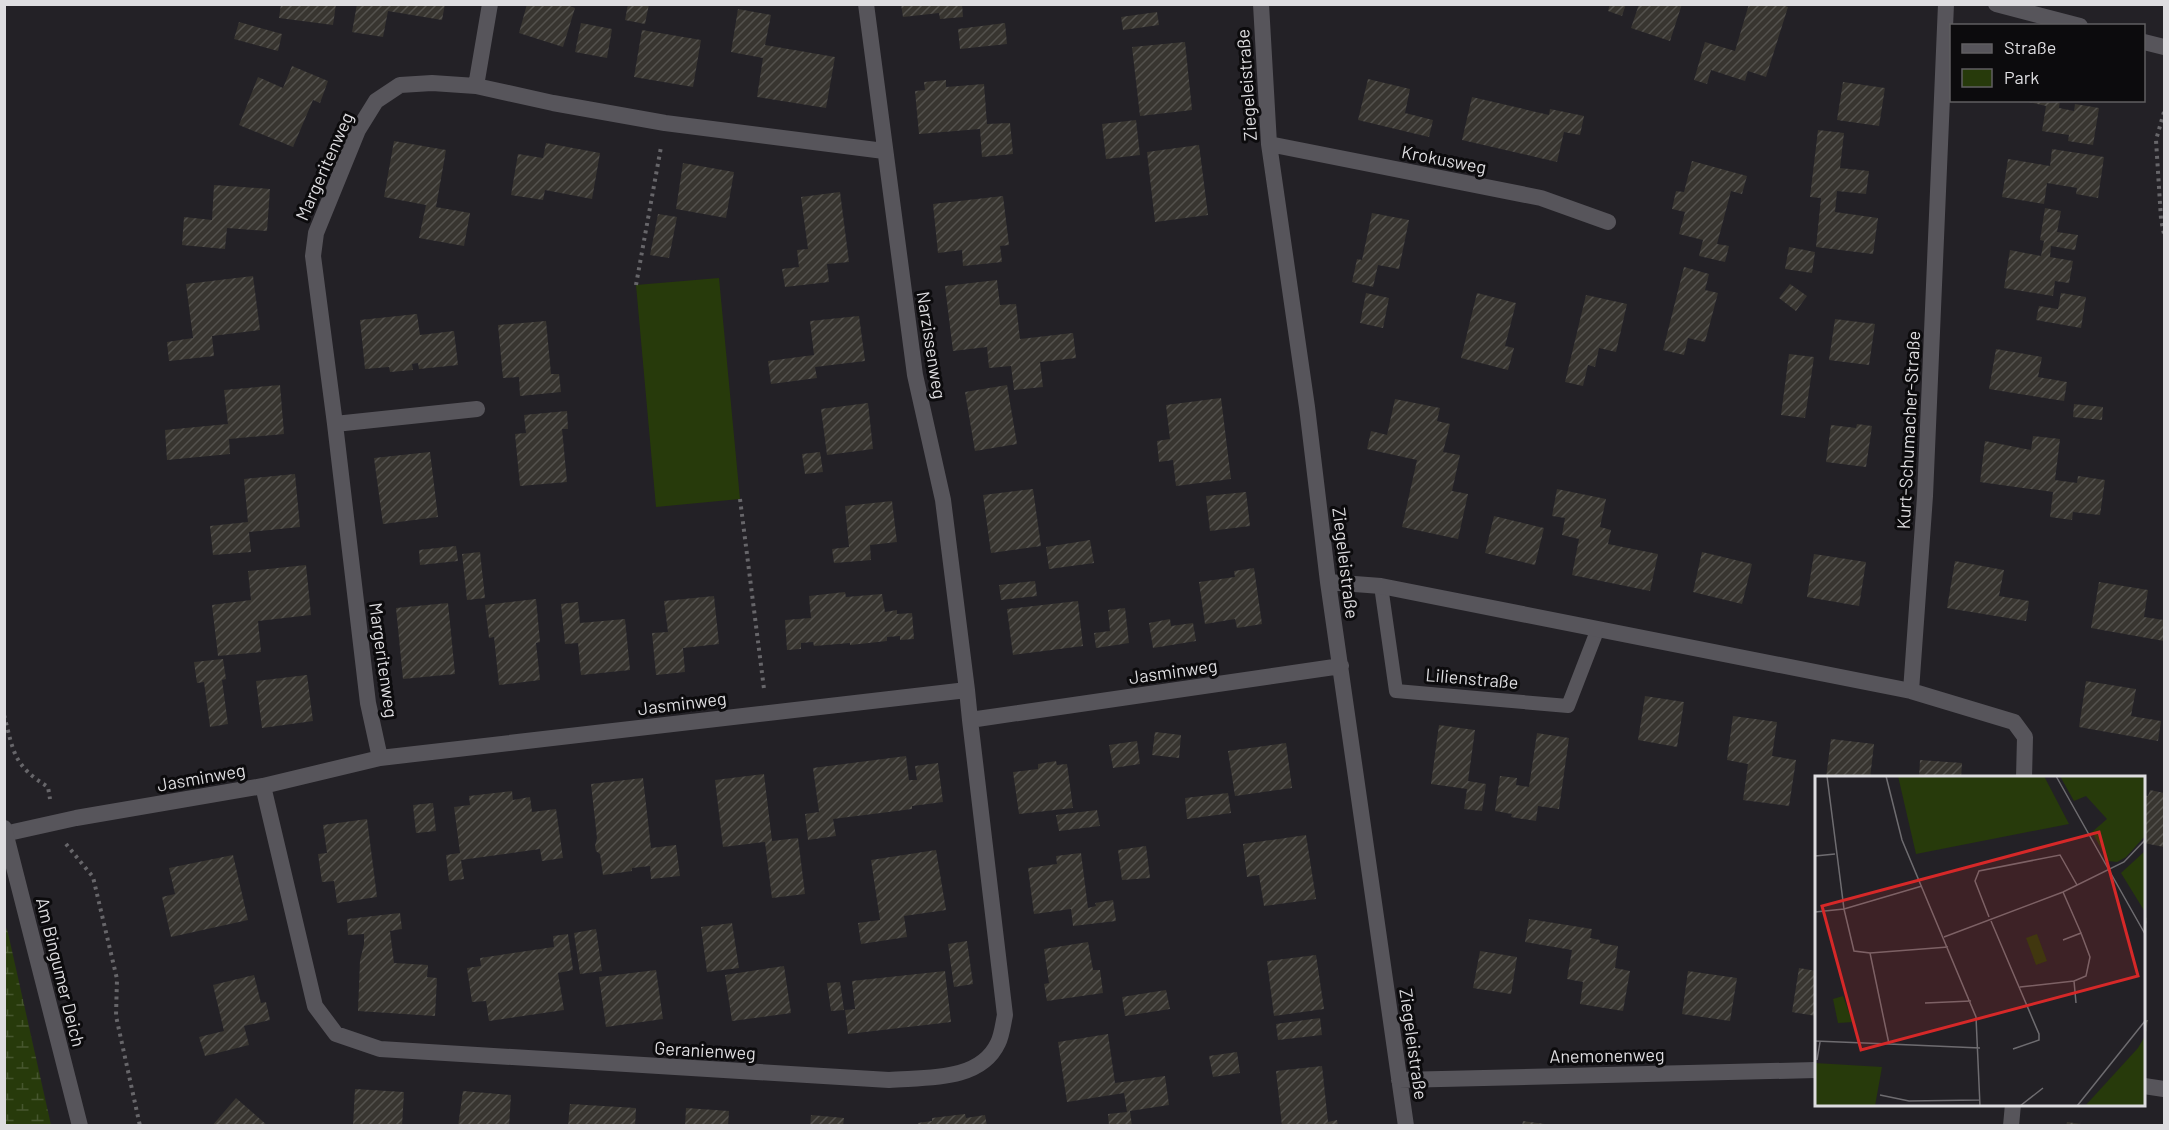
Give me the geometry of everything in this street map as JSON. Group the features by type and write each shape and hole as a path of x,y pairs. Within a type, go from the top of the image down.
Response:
{"street":[{"path":"476,86 490,4"},
{"name":"Narzissenweg","path":"866,4 915,375 943,500 968,690"},
{"name":"Ziegeleistraße","path":"1261,4 1269,144 1307,407 1328,582 1406,1125"},
{"name":"Kurt-Schumacher-Straße","path":"1911,691 1925,496 1946,4"},
{"path":"1996,4 2072,24"},
{"path":"2145,42 2164,47"},
{"name":"Margeritenweg","path":"380,758 368,703 314,256 315,232 358,130 376,101 400,85 432,82 476,86 553,103 665,123 884,152"},
{"name":"Krokusweg","path":"1269,144 1541,198 1608,222"},
{"path":"335,424 477,409"},
{"path":"1328,582 1381,586 1597,631 1911,691 2014,722 2025,737 2024,776"},
{"name":"Jasminweg","path":"970,720 1341,666"},
{"path":"968,690 970,720"},
{"name":"Jasminweg","path":"5,832 262,786 380,758 968,690"},
{"name":"Geranienweg","path":"262,786 315,1006 336,1034 380,1049 889,1080 956,1075 985,1062 998,1042 1005,1015 970,720"},
{"name":"Am Bingumer Deich","path":"5,832 80,1125"},
{"name":"Anemonenweg","path":"1399,1080 1815,1070"},
{"path":"2145,1086 2164,1089"},
{"path":"2011,1125 2013,1106"}],"lane":[{"name":"Lilienstraße","path":"1381,586 1396,691 1568,706 1597,631"}],"path":[{"path":"2164,112 2156,140 2164,234"},
{"path":"636,285 665,123"},
{"path":"740,499 763,680 765,713"},
{"path":"4,715 16,758 31,776 48,787 54,823 65,843 93,877 117,979 116,1016 140,1125"}],"green space":[{"path":"719,278 740,499 656,507 636,285"},
{"path":"5,925 8,933 51,1125 5,1125"}],"building":[{"path":"281,4 336,4 333,25 279,18"},
{"path":"357,4 445,4 442,20 388,11 383,37 352,32"},
{"path":"527,4 565,4 575,8 563,47 519,33"},
{"path":"628,4 649,4 645,24 625,20"},
{"path":"901,4 962,4 963,17 940,19 939,13 903,17"},
{"path":"1610,4 1626,4 1622,16 1608,11"},
{"path":"1639,4 1682,4 1670,41 1631,28"},
{"path":"1749,4 1781,4 1788,7 1766,77 1748,71 1745,81 1711,70 1707,84 1694,80 1705,42 1735,51"},
{"path":"738,9 771,15 765,45 835,57 826,108 757,97 763,58 731,52"},
{"path":"1157,12 1159,25 1123,30 1121,17"},
{"path":"239,22 282,34 278,51 234,39"},
{"path":"581,23 612,29 607,58 575,52"},
{"path":"1005,23 1007,44 960,49 958,29"},
{"path":"642,30 701,40 693,87 634,77"},
{"path":"1185,42 1192,110 1140,116 1132,47"},
{"path":"292,66 328,81 320,103 313,100 293,147 239,125 258,77 283,88"},
{"path":"1368,79 1410,89 1405,113 1433,120 1429,137 1358,120"},
{"path":"946,80 946,87 984,84 987,124 1010,123 1013,154 982,157 980,129 919,134 915,91 925,90 924,82"},
{"path":"1843,82 1885,88 1879,126 1837,120"},
{"path":"1472,97 1549,115 1550,109 1584,116 1580,135 1564,132 1557,162 1462,140"},
{"path":"2029,102 2060,102 2059,108 2074,111 2075,104 2099,108 2093,145 2068,141 2069,135 2042,131 2046,106"},
{"path":"1136,120 1140,155 1106,159 1102,124"},
{"path":"1818,130 1844,133 1840,168 1869,171 1866,194 1837,191 1835,212 1878,218 1873,254 1816,247 1821,198 1810,197"},
{"path":"394,141 446,150 436,207 470,213 464,246 419,238 426,205 384,197"},
{"path":"546,143 600,153 592,199 545,190 543,200 511,195 518,154 543,158"},
{"path":"1199,145 1208,215 1155,222 1147,152"},
{"path":"2052,149 2104,157 2098,198 2076,194 2077,188 2047,183 2044,204 2002,197 2008,159 2050,166"},
{"path":"1692,161 1747,176 1742,194 1731,191 1717,244 1729,246 1725,262 1699,256 1703,240 1679,234 1685,212 1672,209 1676,191 1684,192"},
{"path":"683,163 734,172 726,218 676,209"},
{"path":"214,185 270,189 267,231 227,228 225,249 182,245 184,217 212,220"},
{"path":"840,192 849,262 827,264 829,282 785,287 782,269 799,267 797,250 808,249 801,197"},
{"path":"1003,196 1009,245 1000,246 1002,262 963,266 962,250 938,253 933,204"},
{"path":"2045,208 2061,211 2057,232 2078,235 2075,250 2051,246 2050,257 2073,261 2069,283 2055,281 2053,296 2004,288 2010,250 2041,256 2044,241 2040,240"},
{"path":"1372,213 1409,220 1399,269 1378,265 1373,287 1352,282 1357,259 1362,260"},
{"path":"658,214 677,217 669,258 650,255"},
{"path":"1789,247 1815,252 1812,273 1785,269"},
{"path":"1684,267 1709,274 1705,290 1718,293 1705,342 1688,338 1684,355 1663,350"},
{"path":"253,276 260,330 212,336 214,356 169,361 167,342 193,338 186,284"},
{"path":"997,280 1000,305 1016,304 1020,339 1073,333 1076,358 1040,362 1043,387 1014,390 1011,366 989,368 987,347 953,351 945,286"},
{"path":"1790,284 1807,296 1796,311 1779,298"},
{"path":"1366,293 1389,298 1383,328 1360,323"},
{"path":"1477,293 1516,303 1505,346 1514,348 1508,370 1461,358"},
{"path":"2061,293 2086,297 2081,328 2036,320 2039,306 2058,309"},
{"path":"1586,295 1627,304 1616,352 1599,348 1595,367 1588,365 1583,386 1565,382"},
{"path":"417,314 420,335 454,331 458,365 419,369 418,363 412,364 413,370 390,372 389,367 365,369 360,320"},
{"path":"859,316 865,361 815,367 817,378 771,384 768,361 814,355 810,321"},
{"path":"1835,319 1875,324 1869,365 1829,360"},
{"path":"546,321 551,374 559,374 561,392 520,396 519,377 503,378 498,325"},
{"path":"1996,349 2042,357 2038,377 2067,382 2064,401 1989,389"},
{"path":"1789,354 1814,357 1805,418 1781,415"},
{"path":"280,385 284,434 229,439 230,454 167,460 165,430 228,424 224,390"},
{"path":"1007,385 1017,444 975,451 965,392"},
{"path":"1221,398 1231,479 1176,486 1173,460 1159,462 1157,441 1170,439 1166,405"},
{"path":"1395,399 1440,408 1437,421 1450,424 1443,452 1460,455 1452,491 1468,494 1458,539 1402,527 1417,460 1367,449 1371,431 1387,435"},
{"path":"868,403 873,449 827,455 821,409"},
{"path":"2074,404 2103,407 2102,420 2073,417"},
{"path":"567,411 568,429 562,429 567,482 520,486 515,434 526,433 524,415"},
{"path":"1857,424 1872,426 1866,467 1826,462 1831,425 1856,428"},
{"path":"2033,436 2060,439 2055,480 2077,483 2078,476 2105,480 2100,515 2073,512 2072,520 2050,517 2053,492 1980,482 1985,441 2031,450"},
{"path":"430,452 438,517 383,524 374,458"},
{"path":"820,452 823,472 805,474 802,454"},
{"path":"295,474 300,527 249,532 251,552 213,555 210,526 248,522 244,479"},
{"path":"1033,489 1041,546 991,553 983,495"},
{"path":"1557,489 1606,499 1600,527 1611,530 1608,544 1658,554 1650,591 1572,575 1579,539 1562,535 1565,518 1552,516"},
{"path":"1246,492 1250,526 1210,531 1206,496"},
{"path":"892,501 897,542 870,545 871,560 834,563 832,549 849,547 845,506"},
{"path":"1494,516 1544,528 1535,565 1485,553"},
{"path":"1090,540 1094,563 1049,569 1046,547"},
{"path":"456,546 458,561 420,565 419,550"},
{"path":"480,552 485,598 467,600 462,554"},
{"path":"1702,552 1752,564 1742,604 1693,592"},
{"path":"1814,554 1866,562 1859,606 1807,597"},
{"path":"1955,561 2004,570 1999,596 2029,601 2026,621 1947,608"},
{"path":"306,565 311,615 258,621 261,652 218,656 212,605 251,600 248,571"},
{"path":"1254,568 1262,624 1237,628 1235,619 1205,624 1199,582 1235,577 1234,571"},
{"path":"1035,581 1037,596 1001,600 999,585"},
{"path":"2099,582 2148,590 2144,617 2164,620 2164,641 2091,628"},
{"path":"845,592 846,597 882,594 885,612 897,610 897,614 912,613 914,639 900,640 900,636 887,637 887,641 850,645 850,643 814,646 813,642 801,643 801,649 787,650 785,620 811,618 809,596"},
{"path":"714,596 719,644 683,648 685,672 656,675 652,633 668,632 664,601"},
{"path":"536,599 540,642 536,643 540,680 499,685 494,637 489,638 485,605"},
{"path":"1078,601 1083,646 1013,655 1007,609"},
{"path":"578,602 580,623 625,619 630,670 581,675 578,643 565,644 561,604"},
{"path":"448,603 455,674 403,679 396,608"},
{"path":"1125,608 1129,643 1096,648 1094,633 1110,631 1108,610"},
{"path":"1170,619 1171,626 1193,623 1196,641 1153,648 1149,623"},
{"path":"223,659 226,679 222,680 228,724 210,727 204,682 197,683 194,662"},
{"path":"307,675 313,721 262,728 256,681"},
{"path":"2086,681 2136,689 2131,716 2161,721 2158,741 2079,727"},
{"path":"1645,696 1684,702 1677,747 1638,740"},
{"path":"1733,716 1777,722 1772,756 1796,760 1789,806 1743,800 1748,764 1727,760"},
{"path":"1439,725 1475,730 1468,781 1486,784 1482,811 1464,809 1467,789 1431,784"},
{"path":"1155,732 1181,735 1179,758 1152,755"},
{"path":"1537,733 1569,738 1559,809 1538,806 1536,821 1511,817 1512,814 1495,811 1500,776 1517,778 1516,785 1529,787"},
{"path":"1831,739 1874,744 1870,776 1826,776"},
{"path":"1137,741 1140,764 1113,768 1109,745"},
{"path":"1286,743 1292,788 1235,796 1228,751"},
{"path":"906,756 909,780 917,780 915,766 938,763 943,802 912,806 912,809 833,819 836,836 808,840 805,814 819,812 813,768"},
{"path":"1920,760 1962,763 1961,776 1919,776"},
{"path":"1056,761 1057,765 1067,764 1073,808 1019,814 1013,772 1038,769 1038,764"},
{"path":"764,774 772,841 798,838 805,894 772,898 765,842 723,847 715,780"},
{"path":"643,778 651,848 676,845 680,876 651,879 650,866 603,875 600,854 596,851 595,846 597,838 591,784"},
{"path":"2150,790 2164,793 2164,847 2145,843 2145,795 2148,796"},
{"path":"512,791 513,800 530,797 532,812 556,809 563,858 542,861 540,849 461,860 464,879 449,881 446,855 460,853 454,807 470,805 469,796"},
{"path":"1228,793 1231,813 1187,819 1185,798"},
{"path":"433,803 436,831 416,833 413,805"},
{"path":"1097,810 1100,826 1059,831 1056,815"},
{"path":"367,819 377,897 337,903 334,881 322,882 318,854 327,853 323,825"},
{"path":"1306,835 1316,899 1264,906 1259,875 1247,877 1243,844"},
{"path":"1146,846 1150,878 1122,880 1118,850"},
{"path":"936,850 946,910 904,916 907,937 861,944 858,923 880,920 871,860"},
{"path":"1081,853 1088,908 1096,906 1095,903 1113,900 1116,921 1073,926 1071,909 1034,914 1028,868 1057,864 1056,856"},
{"path":"233,855 248,920 171,937 162,897 175,894 169,868"},
{"path":"400,913 402,929 390,931 394,963 428,965 427,977 437,978 435,1016 358,1011 360,961 364,934 348,935 347,919"},
{"path":"1529,919 1592,929 1590,938 1600,940 1600,943 1618,946 1615,968 1630,971 1623,1011 1580,1004 1583,982 1567,979 1572,950 1525,942"},
{"path":"732,923 739,968 707,972 701,927"},
{"path":"596,929 602,971 580,974 574,933"},
{"path":"568,934 573,970 558,973 564,1010 489,1021 486,1001 472,1002 467,968 481,966 480,958 554,947 553,936"},
{"path":"967,941 973,984 954,987 948,944"},
{"path":"1088,942 1093,970 1100,970 1103,993 1047,1001 1044,984 1049,983 1044,949"},
{"path":"1480,951 1517,957 1511,994 1473,988"},
{"path":"1316,955 1324,1009 1274,1016 1267,961"},
{"path":"784,966 791,1013 732,1021 725,975"},
{"path":"1799,968 1815,971 1815,1016 1792,1012"},
{"path":"656,970 663,1019 606,1027 599,977"},
{"path":"945,971 951,1022 848,1034 845,1010 855,1009 852,981"},
{"path":"1688,971 1737,978 1730,1021 1682,1014"},
{"path":"254,975 261,1003 266,1002 270,1020 244,1026 249,1045 205,1056 199,1037 224,1031 213,985"},
{"path":"840,982 844,1010 831,1011 827,983"},
{"path":"1166,990 1170,1009 1125,1016 1122,997"},
{"path":"1320,1018 1322,1035 1278,1040 1276,1024"},
{"path":"2145,1020 2148,1020 2145,1038"},
{"path":"1108,1034 1115,1083 1165,1076 1169,1105 1130,1111 1132,1126 1109,1126 1108,1114 1127,1112 1124,1093 1067,1102 1058,1042"},
{"path":"1237,1052 1240,1073 1213,1077 1209,1056"},
{"path":"1322,1066 1328,1122 1337,1120 1338,1126 1282,1126 1276,1071"},
{"path":"355,1089 404,1092 402,1126 353,1126"},
{"path":"463,1091 511,1095 509,1126 458,1126"},
{"path":"236,1098 268,1126 212,1126"},
{"path":"570,1104 636,1108 635,1126 568,1126"},
{"path":"686,1108 729,1111 728,1126 685,1126"},
{"path":"965,1114 966,1118 985,1115 987,1126 918,1126 918,1123 932,1121 932,1118"},
{"path":"811,1115 844,1118 843,1126 810,1126"},
{"path":"1523,1121 1545,1124 1545,1126 1522,1126"},
{"path":"2067,1122 2081,1124 2081,1126 2066,1126"}]}
